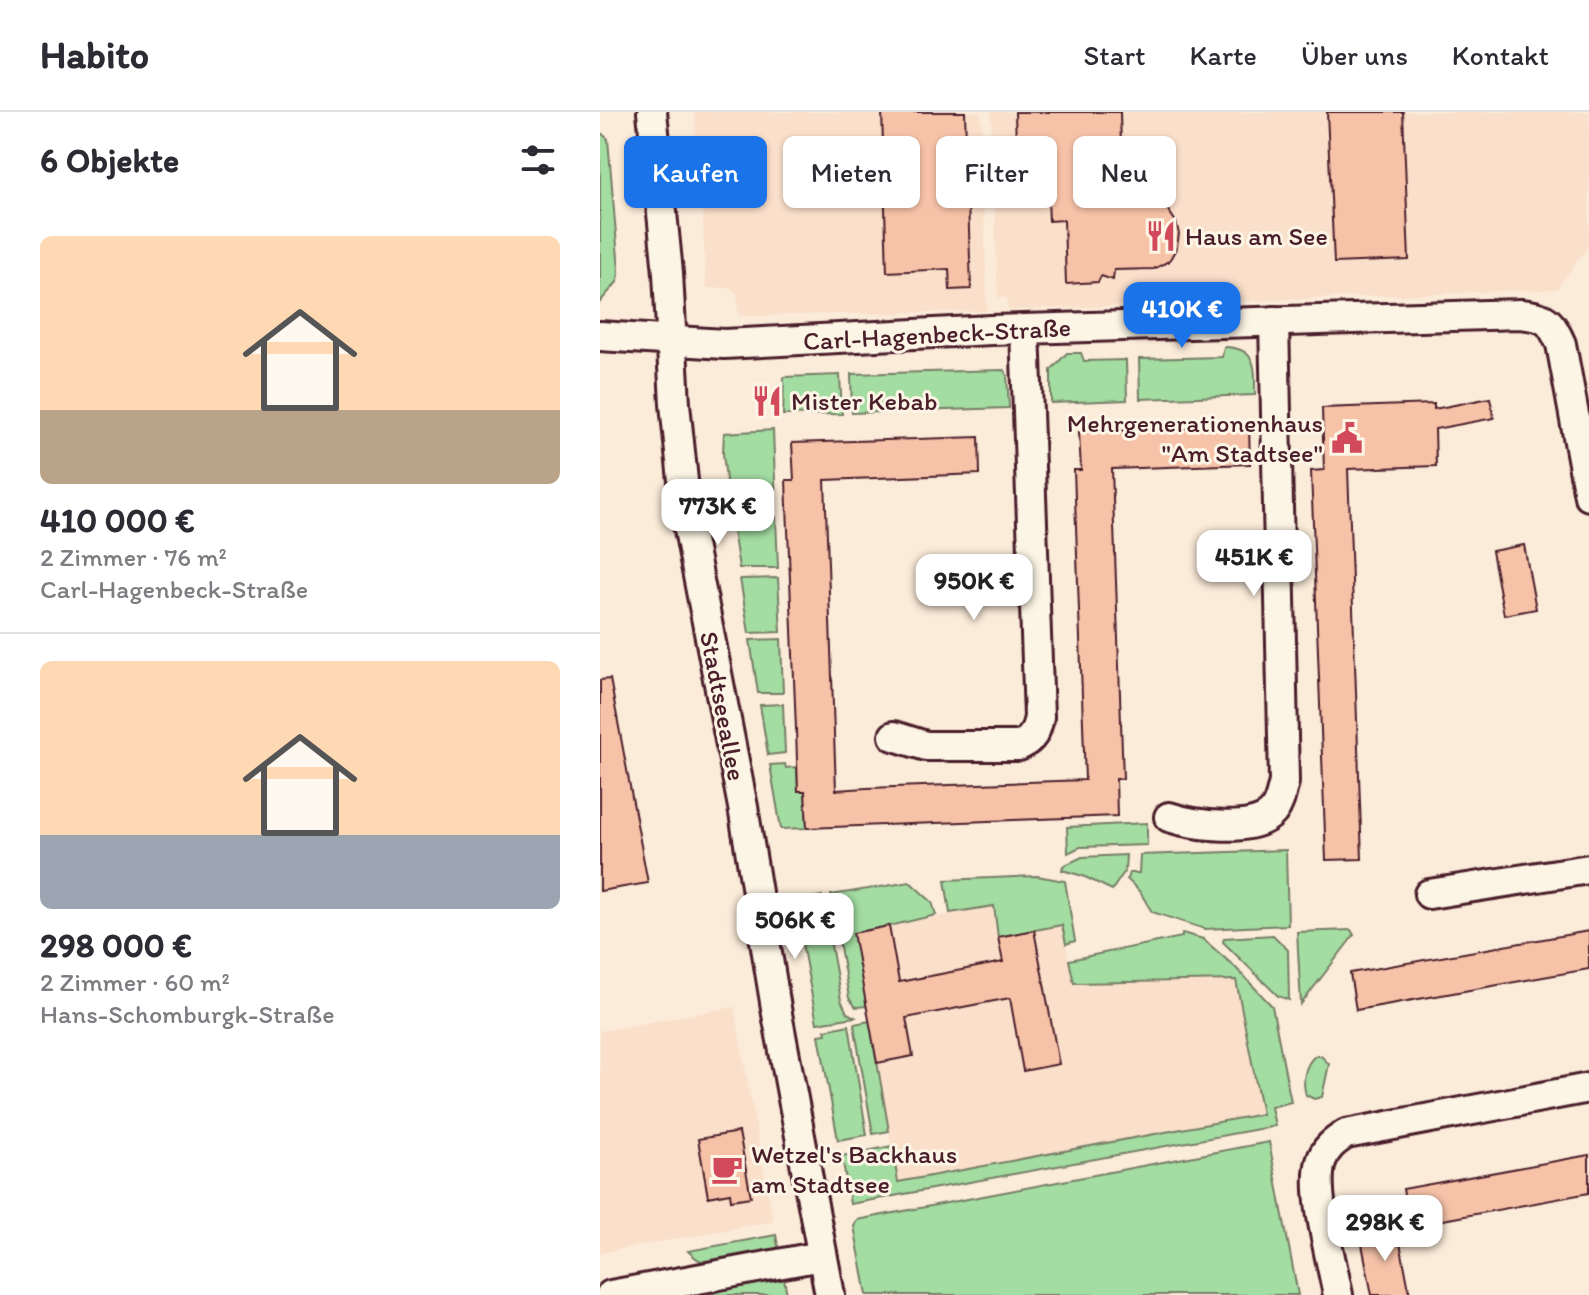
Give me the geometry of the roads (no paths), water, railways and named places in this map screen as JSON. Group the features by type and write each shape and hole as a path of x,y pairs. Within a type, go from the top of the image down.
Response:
{"street":[{"name":"Stadtseeallee","path":"652,112 668,273 676,422 687,519 743,807 830,1295"},
{"name":"Carl-Hagenbeck-Straße","path":"600,336 724,344 1025,329 1521,314 1540,316 1552,324 1561,344 1589,496"},
{"path":"1169,817 1196,825 1254,823 1271,815 1280,802 1284,782 1274,321"},
{"path":"894,736 926,746 1019,746 1028,742 1035,733 1039,717 1025,329"},
{"path":"1429,894 1589,869"},
{"path":"1338,1295 1318,1188 1321,1161 1331,1144 1346,1134 1589,1088"},
{"path":"611,1295 675,1289 821,1256"}],"place":[{"name":"Haus am See","path":"1161,236"},
{"name":"Mister Kebab","path":"767,401"},
{"name":"Mehrgenerationenhaus \"Am Stadtsee\"","path":"1347,438"},
{"name":"Wetzel's Backhaus am Stadtsee","path":"727,1169"}]}
